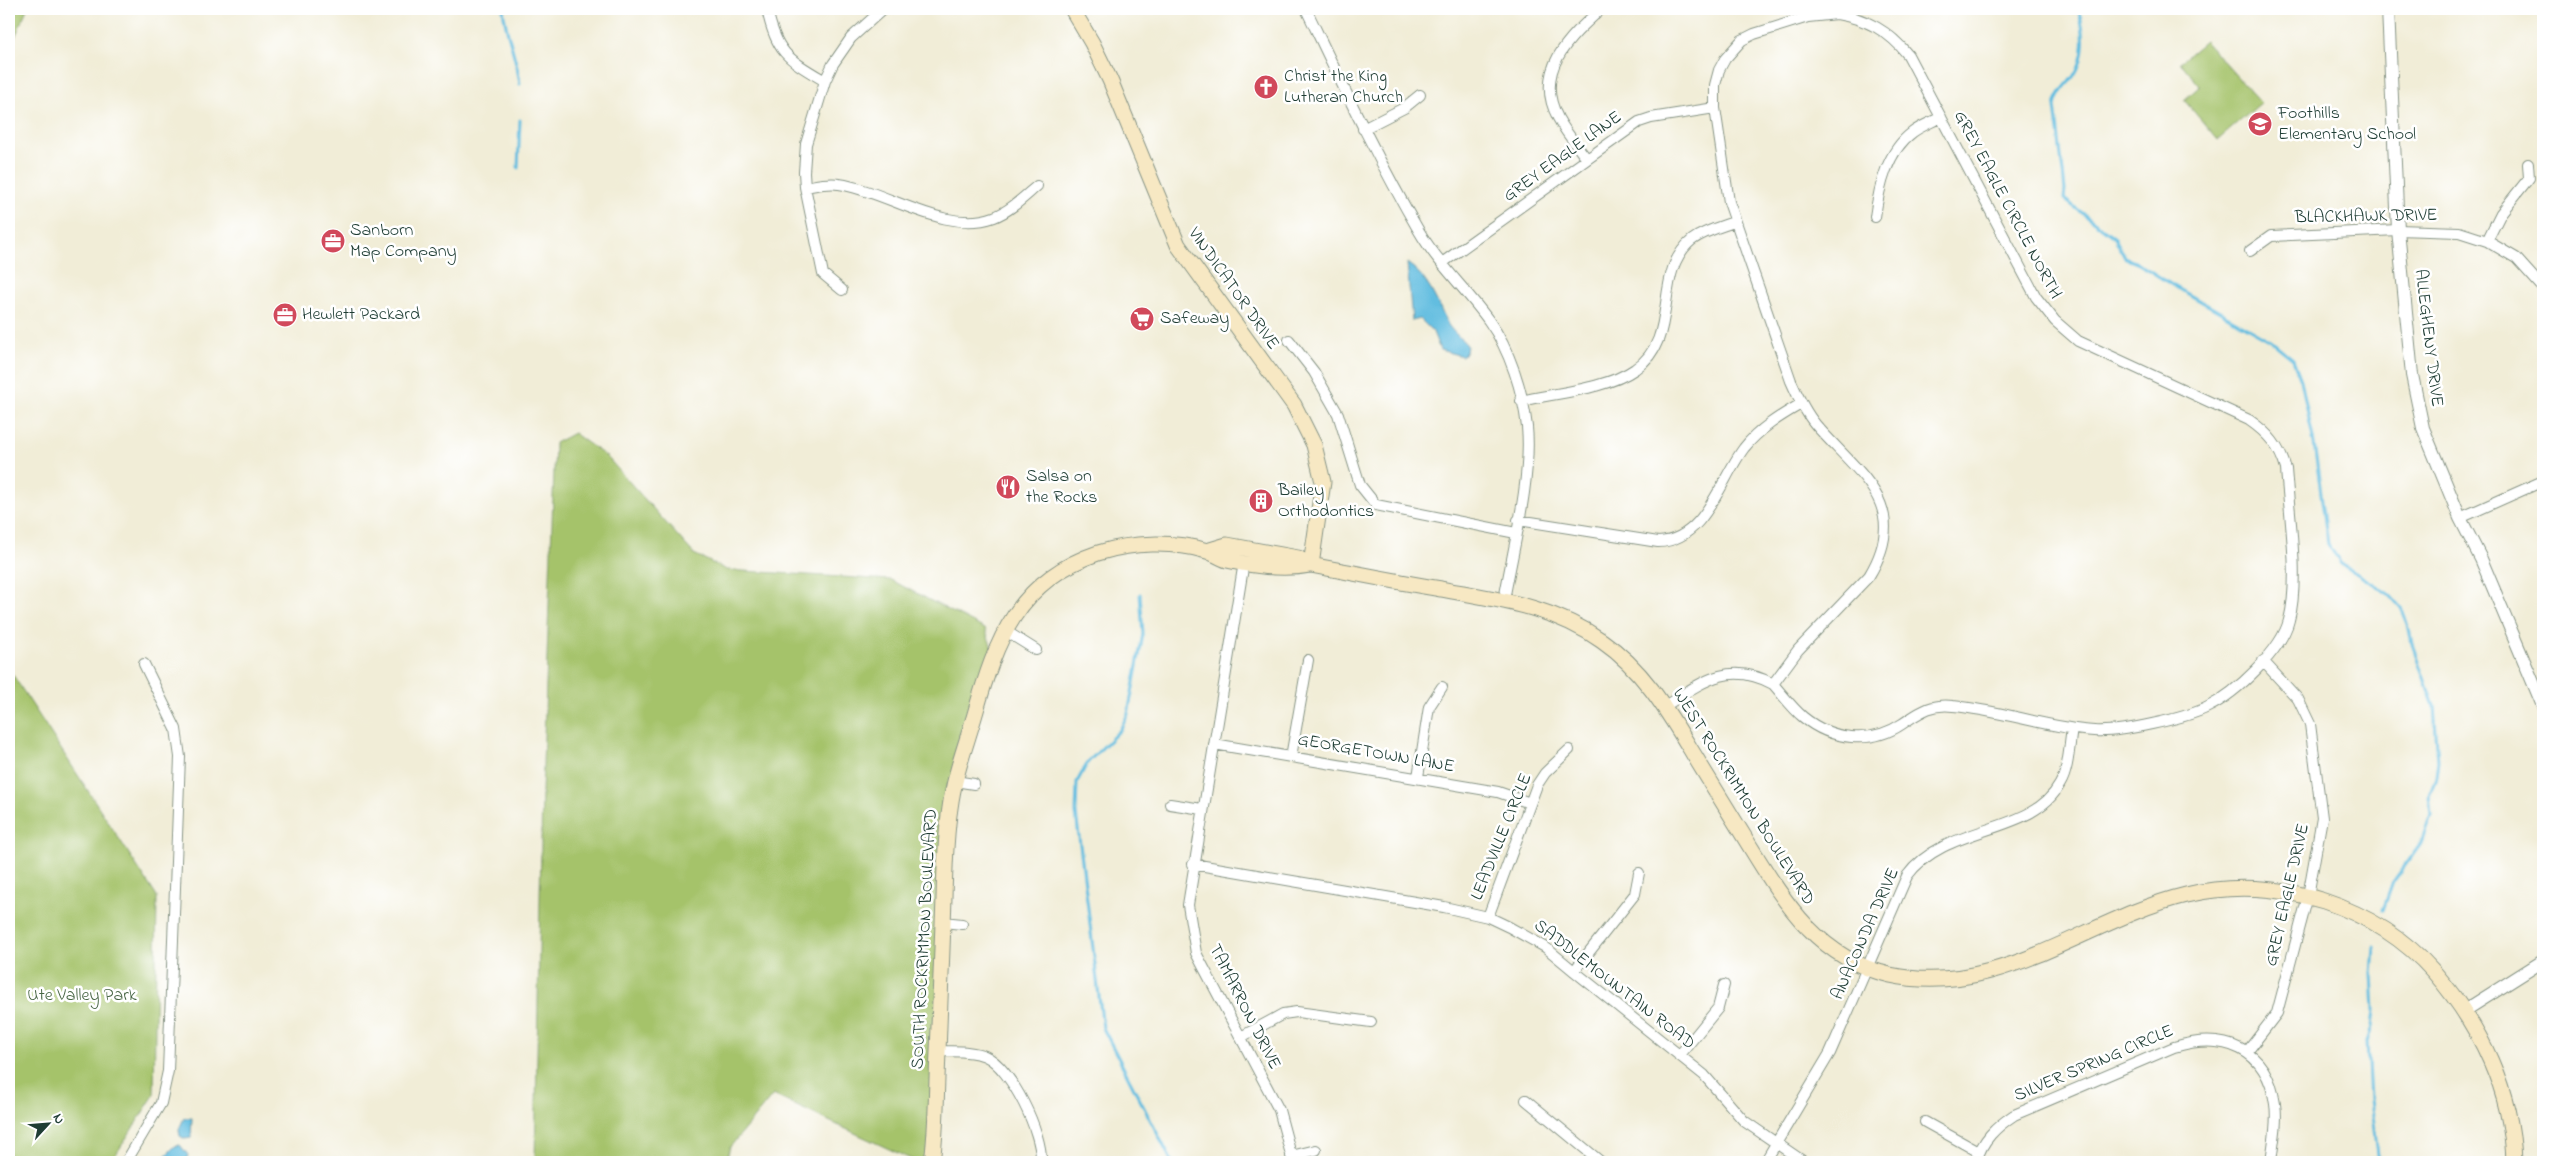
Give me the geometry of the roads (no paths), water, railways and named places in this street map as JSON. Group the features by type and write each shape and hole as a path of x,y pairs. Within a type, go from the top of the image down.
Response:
{"main road":[{"name":"VINDICATOR DRIVE","path":"1072,9 1092,43 1110,80 1178,245 1294,405 1314,445 1323,482 1311,565"},
{"name":"SOUTH ROCKRIMMON BOULEVARD","path":"932,1162 947,827 955,781 985,676 1004,630 1017,611 1045,582 1073,564 1097,553 1141,544 1161,544 1207,551 1225,559 1244,562 1296,568 1311,565"},
{"name":"SOUTH ROCKRIMMON BOULEVARD","path":"1207,551 1227,544 1298,558 1311,565 1504,600"},
{"name":"WEST ROCKRIMMON BOULEVARD","path":"1504,600 1557,615 1600,639 1636,669 1664,706 1788,907 1814,935 1867,967 1888,974 1915,979 1964,978 2005,967 2144,909 2187,895 2232,888 2277,890 2308,896 2347,910 2385,929 2422,959 2464,1012 2488,1054 2500,1084 2511,1133 2514,1162"}],"street":[{"path":"767,9 773,33 783,52 792,62 825,81"},
{"path":"842,290 823,274 805,187 806,144 825,81 842,50 861,28 883,9"},
{"path":"1306,9 1363,129 1421,234 1489,321 1498,335 1514,372 1527,434 1525,478 1504,600"},
{"path":"1587,159 1557,117 1550,91 1551,77 1560,51 1568,39 1601,9"},
{"name":"ALLEGHENY DRIVE","path":"2388,9 2398,230 2412,375 2423,428 2460,518 2482,559 2543,706"},
{"name":"GREY EAGLE CIRCLE NORTH","path":"1852,12 1879,27 1900,45 1908,55 2036,298 2055,321 2090,347 2249,420 2269,435 2283,456 2286,469 2294,590 2285,633 2263,661 2230,693 2198,711 2114,731 2072,729 1967,708 1939,705 1926,708 1889,732 1875,736 1842,736 1828,733 1802,716 1773,684 1798,650 1870,576 1878,562 1884,531 1883,514 1872,484 1814,424 1801,404 1734,222 1715,108 1719,70 1732,50 1742,40 1754,34 1808,17 1852,12"},
{"path":"1363,129 1404,108 1420,95"},
{"name":"GREY EAGLE LANE","path":"1442,263 1639,122 1650,118 1715,108"},
{"path":"1875,217 1878,195 1892,155 1914,131 1941,117"},
{"path":"2486,241 2501,213 2530,178 2528,164"},
{"path":"805,187 840,184 939,216 970,222 994,217 1007,210 1037,186"},
{"path":"1521,400 1607,382 1636,368 1648,357 1663,330 1668,287 1674,265 1682,252 1704,233 1734,222"},
{"name":"BLACKHAWK DRIVE","path":"2250,251 2271,236 2398,230 2459,232 2486,241 2516,258 2543,288"},
{"path":"1289,340 1314,372 1338,414 1360,484 1376,505 1516,533"},
{"path":"1518,520 1658,542 1670,542 1682,537 1693,528 1744,449 1754,437 1767,425 1801,404"},
{"path":"2460,518 2543,481"},
{"name":"TAMARRON DRIVE","path":"1244,562 1202,809 1188,905 1192,939 1202,966 1279,1110 1292,1159 1316,1150"},
{"path":"1004,630 1036,650"},
{"path":"1291,757 1308,660"},
{"name":"GREY EAGLE DRIVE","path":"2247,1052 2277,1013 2308,896 2322,818 2310,724 2298,699 2263,661"},
{"path":"126,1162 161,1103 168,1071 180,757 176,729 144,664"},
{"path":"1664,706 1700,683 1725,674 1750,673 1773,684"},
{"path":"1418,777 1429,707 1442,687"},
{"name":"ANACONDA DRIVE","path":"1765,1162 1830,1053 1899,890 1915,865 1945,844 2017,819 2042,805 2060,785 2065,771 2072,729"},
{"name":"GEORGETOWN LANE","path":"1214,744 1418,777 1498,792 1530,803"},
{"name":"LEADVILLE CIRCLE","path":"1488,917 1537,784 1545,773 1569,750"},
{"path":"955,781 974,784"},
{"path":"1170,804 1202,809"},
{"name":"SADDLEMOUNTAIN ROAD","path":"1194,864 1444,907 1488,917 1527,936 1574,971 1704,1075 1744,1121 1804,1162"},
{"path":"1574,971 1635,894 1639,873"},
{"path":"943,922 962,924"},
{"path":"2464,1012 2543,961"},
{"path":"1679,1056 1718,1008 1724,986"},
{"path":"1241,1037 1272,1019 1297,1012 1371,1022"},
{"name":"SILVER SPRING CIRCLE","path":"1977,1157 1992,1132 2014,1115 2174,1047 2197,1041 2211,1041 2236,1046 2247,1052"},
{"path":"938,1052 972,1052 984,1055 1004,1070 1036,1127 1041,1162"},
{"path":"2247,1052 2266,1075 2275,1104 2276,1119 2271,1162"},
{"path":"1526,1100 1601,1162"},
{"path":"1924,1122 1977,1157"}],"water":[{"path":"1407,263 1426,282 1448,324 1467,345 1466,352 1462,356 1440,350 1433,332 1420,319 1412,321"},
{"path":"184,1118 192,1118 191,1138 185,1139 180,1136 179,1129"},
{"path":"180,1145 188,1155 186,1162 159,1162 175,1146"}],"waterway":[{"path":"503,9 520,84"},
{"path":"2078,9 2083,34 2081,61 2073,77 2060,94 2055,106 2065,190 2064,199 2115,238 2125,258 2139,264 2172,285 2271,341 2293,359 2301,380 2314,443 2328,544 2341,564 2388,593 2401,608 2408,624 2412,644 2434,706 2438,761 2436,777 2429,795 2431,814 2420,845 2393,882 2383,910"},
{"path":"518,168 520,120"},
{"path":"1140,594 1143,634 1128,714 1120,730 1088,762 1077,782 1076,813 1103,1028 1172,1162"},
{"path":"2374,947 2372,974 2374,1010 2372,1027 2367,1042 2370,1100 2378,1162"}],"place":[{"name":"Christ the King Lutheran Church","path":"1266,87"},
{"name":"Foothills Elementary School","path":"2260,124"},
{"name":"Sanborn Map Company","path":"333,241"},
{"name":"Hewlett Packard","path":"285,315"},
{"name":"Safeway","path":"1142,319"},
{"name":"Salsa on the Rocks","path":"1008,487"},
{"name":"Bailey Orthodontics","path":"1261,501"}],"park label":[{"name":"Ute Valley Park","path":"82,996"}]}
